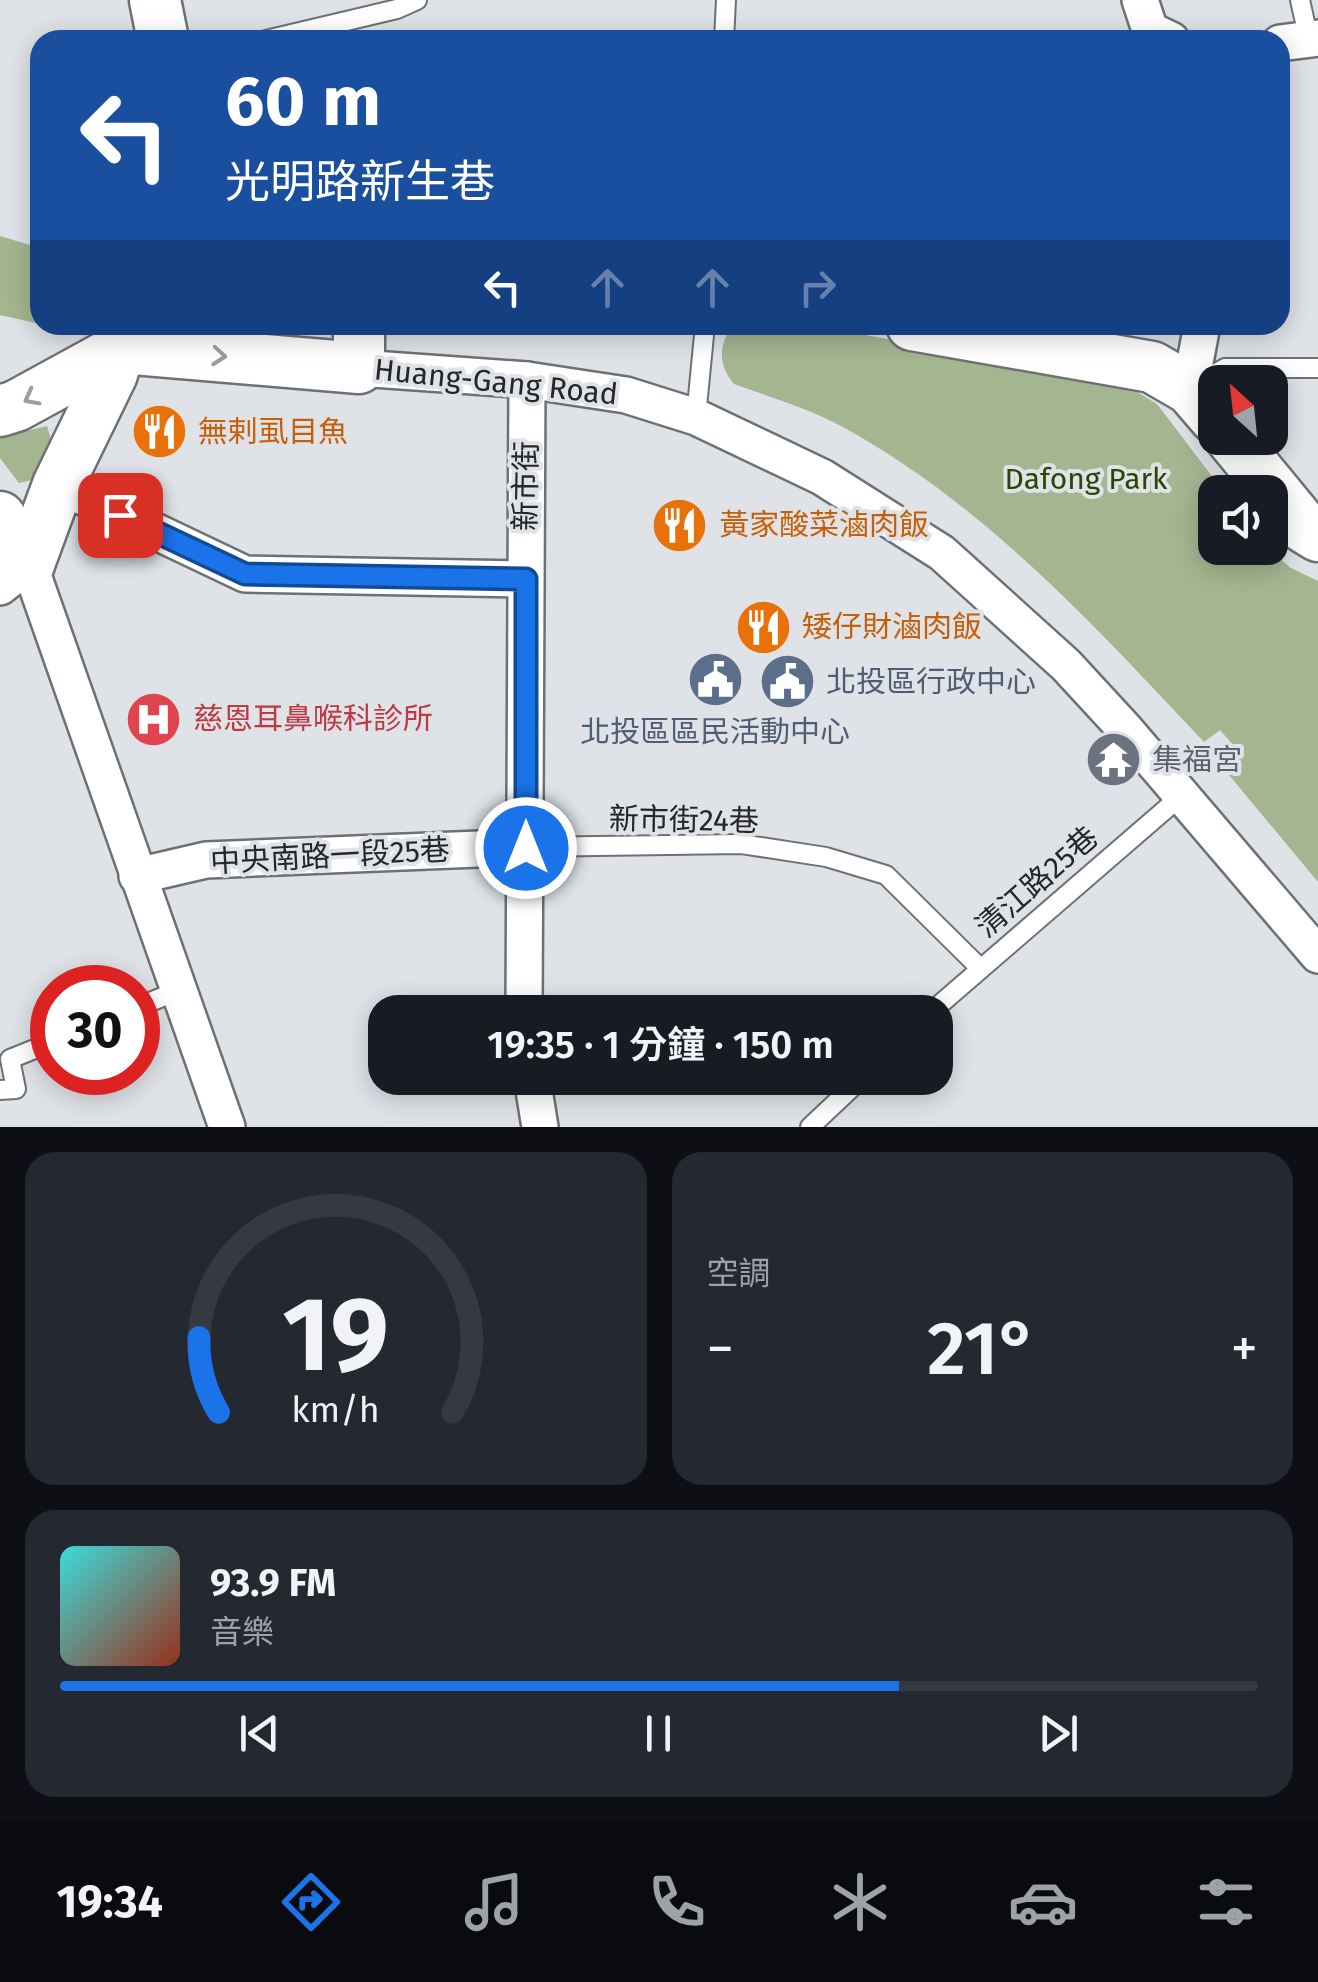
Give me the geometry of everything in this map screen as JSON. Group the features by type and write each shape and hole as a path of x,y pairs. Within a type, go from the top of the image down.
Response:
{"street":[{"path":"155,0 161,30"},
{"path":"1140,0 1150,30"},
{"path":"969,335 1152,367 1198,400"},
{"path":"1202,335 1202,365"},
{"path":"0,411 16,406 124,336"},
{"path":"14,575 124,336"},
{"name":"Huang-Gang Road","path":"124,336 359,346 527,380 626,395 696,417 822,477 942,554 1066,665 1318,955"},
{"name":"新市街","path":"524,995 527,380"},
{"path":"1245,455 1305,528 1318,536"},
{"path":"58,485 245,574 526,579"},
{"path":"0,517 14,575 137,876 227,1127"},
{"name":"中央南路一段25巷","path":"137,876 206,860 526,848"},
{"path":"535,1095 540,1127"}],"lane":[{"path":"308,30 396,9 417,0"},
{"path":"724,30 726,0"},
{"path":"1300,0 1302,40"},
{"path":"696,417 704,335"},
{"path":"1288,368 1318,368"},
{"name":"清江路25巷","path":"950,995 1182,796"},
{"name":"新市街24巷","path":"526,848 741,844 826,857 886,876 980,968"},
{"path":"160,998 177,991"},
{"path":"0,1090 16,1089 10,1059 30,1051"},
{"path":"810,1127 844,1095"}],"green space":[{"path":"0,236 30,245 30,322 0,315"},
{"name":"Dafong Park","path":"728,335 865,335 1122,383 1157,404 1211,475 1198,475 1198,565 1287,565 1318,581 1318,882 1224,769 1241,754 1220,730 1204,742 1079,611 990,529 943,492 841,426 734,384 722,355"},
{"path":"47,426 51,439 32,480 19,483 0,458 0,437"}],"place":[{"name":"無剌虱目魚","path":"159,432"},
{"name":"黃家酸菜滷肉飯","path":"680,525"},
{"name":"矮仔財滷肉飯","path":"763,627"},
{"name":"北投區區民活動中心","path":"715,680"},
{"name":"北投區行政中心","path":"787,682"},
{"name":"慈恩耳鼻喉科診所","path":"154,719"},
{"name":"集福宮","path":"1113,760"}],"route":[{"path":"120,515 245,574 526,579 526,848"}]}
